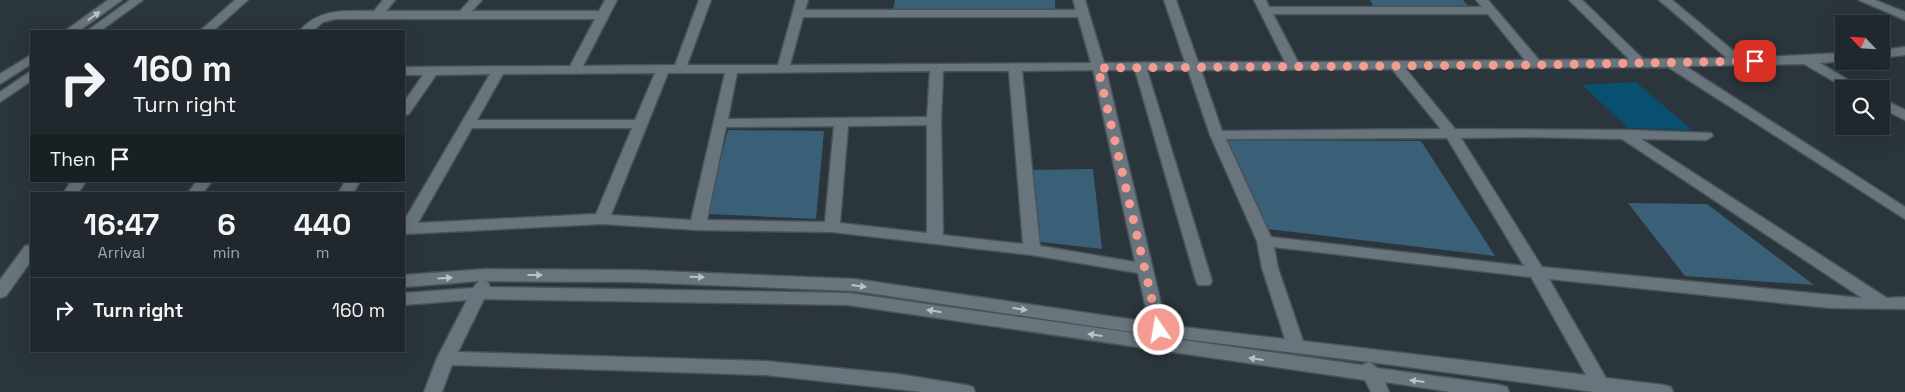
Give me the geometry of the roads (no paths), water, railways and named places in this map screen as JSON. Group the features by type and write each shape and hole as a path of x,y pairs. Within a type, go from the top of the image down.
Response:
{"street":[{"path":"72,30 116,0"},
{"path":"94,30 137,0"},
{"path":"207,30 242,0"},
{"path":"376,15 389,0"},
{"path":"463,15 476,0"},
{"path":"574,69 611,0"},
{"path":"680,68 705,0"},
{"path":"783,68 802,0"},
{"path":"891,14 893,0"},
{"path":"1079,0 1098,68 1159,330"},
{"path":"1170,0 1195,67 1217,135 1265,242 1270,268 1296,347"},
{"path":"1368,0 1375,10"},
{"path":"1482,0 1536,65"},
{"path":"1575,0 1641,64"},
{"path":"1665,0 1738,61"},
{"path":"1865,0 1905,16"},
{"path":"1294,66 1263,5 1375,10 1491,11"},
{"path":"798,14 1082,13"},
{"path":"307,30 318,19 328,16 603,15"},
{"path":"1890,53 1905,51"},
{"path":"405,71 680,68 1536,65 1806,60 1835,58"},
{"path":"1,79 30,59"},
{"path":"1806,60 1841,80"},
{"path":"1671,63 1905,214"},
{"path":"1396,66 1450,133 1538,275 1603,388"},
{"path":"1015,67 1032,250"},
{"path":"1140,67 1204,281"},
{"path":"698,224 732,68"},
{"path":"934,238 934,121 937,68"},
{"path":"602,219 639,124 663,69"},
{"path":"405,110 432,71"},
{"path":"405,229 498,71"},
{"path":"1,79 30,77"},
{"path":"0,98 30,77"},
{"path":"1890,107 1905,116"},
{"path":"720,123 934,121"},
{"path":"832,227 840,122"},
{"path":"466,124 639,124"},
{"path":"1217,135 1624,133 1706,136"},
{"path":"1624,133 1885,304"},
{"path":"196,192 204,182"},
{"path":"346,192 353,182"},
{"path":"405,229 602,219 698,224 832,227 1032,250 1146,269"},
{"path":"1265,242 1538,275 1885,304 1905,303"},
{"path":"0,292 30,251"},
{"path":"433,392 446,358 480,293 486,275"},
{"path":"405,281 486,275 693,277 855,285 1159,330 1603,388 1664,392"},
{"path":"405,299 480,293 848,299 1376,384 1500,392"},
{"path":"1363,356 1376,384"},
{"path":"446,358 726,366 899,387 966,392"}]}
